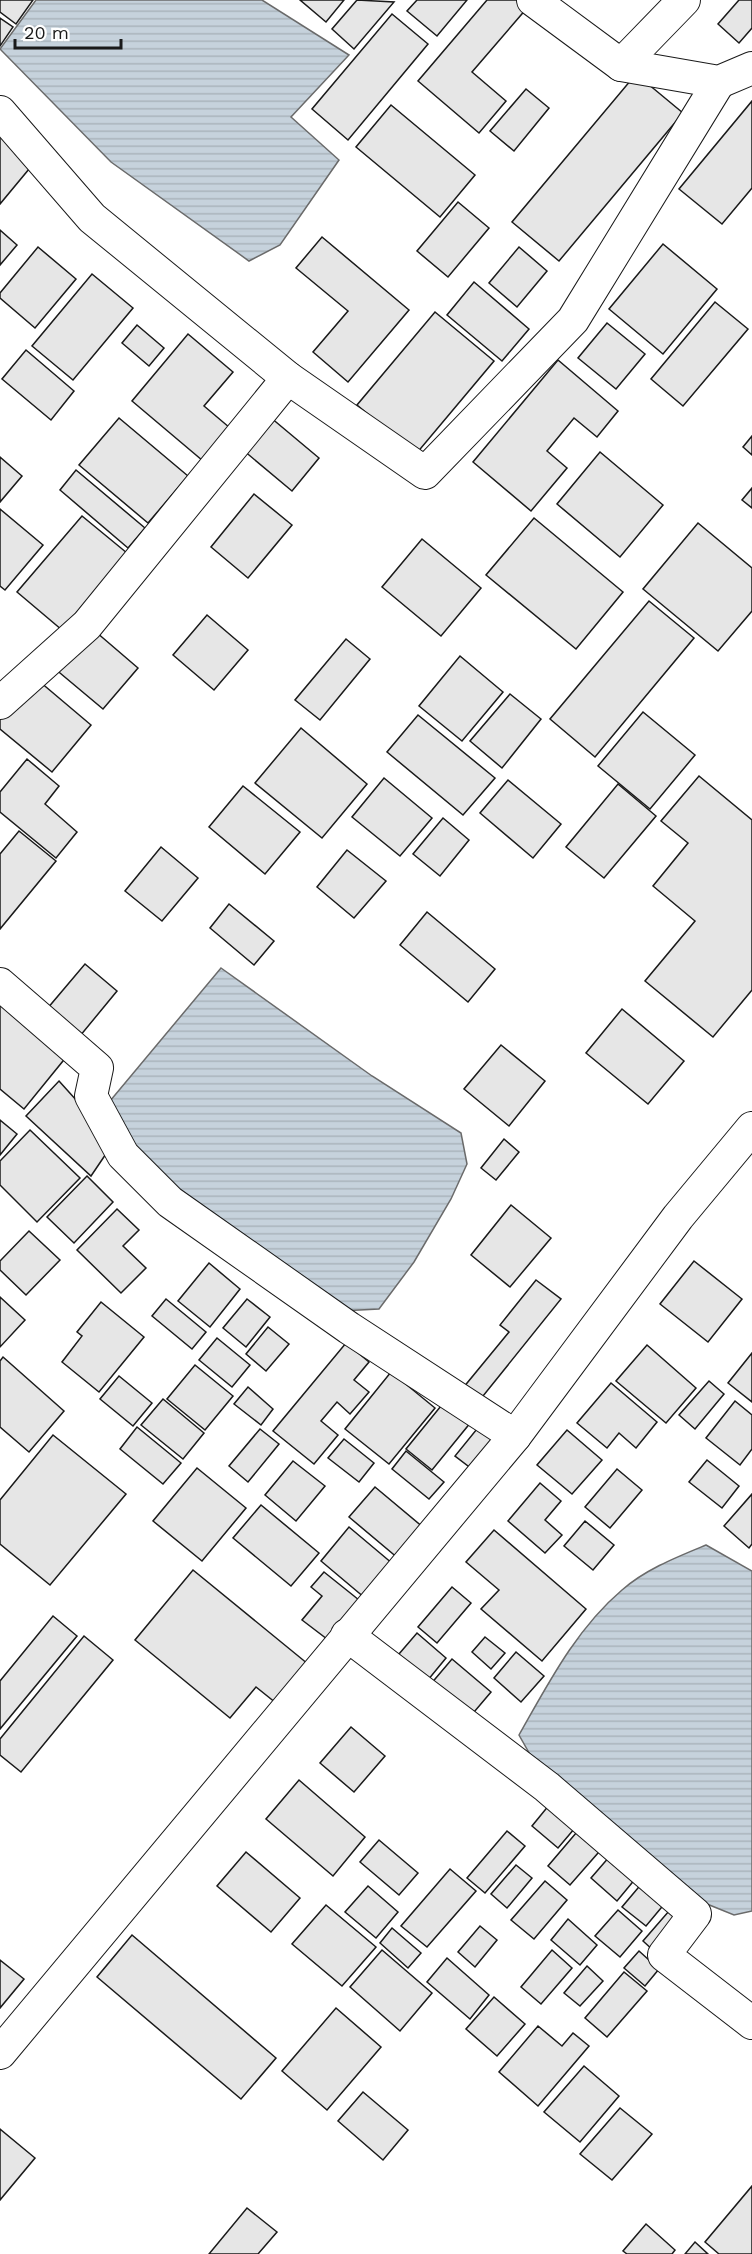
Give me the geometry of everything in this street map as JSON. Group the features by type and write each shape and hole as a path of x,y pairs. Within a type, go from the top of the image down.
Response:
{"street":[{"path":"533,0 621,65 719,81 752,68"},
{"path":"621,65 684,0"},
{"path":"0,112 92,218 288,378 425,473 573,320 719,81"},
{"path":"0,703 87,625 288,378"},
{"path":"0,984 97,1068 91,1096 107,1126 123,1155 170,1202 349,1328 515,1436"},
{"path":"0,2054 515,1436 678,1217 752,1128"},
{"path":"347,1635 547,1787 695,1914 664,1955 752,2023"}],"shaded area":[{"path":"36,0 262,0 349,55 291,117 339,160 280,245 249,261 111,162 0,49"},
{"path":"221,968 372,1076 461,1133 467,1164 451,1199 414,1262 379,1309 340,1311 203,1212 135,1146 105,1107"},
{"path":"706,1545 752,1571 752,1911 734,1915 707,1904 584,1799 532,1758 519,1735 564,1658 606,1605 641,1576"}],"building":[{"path":"0,0 33,0 16,24 0,12"},
{"path":"300,0 344,0 326,22"},
{"path":"357,0 394,2 354,49 332,29"},
{"path":"417,0 467,0 437,36 407,11"},
{"path":"487,0 517,0 527,8 472,72 506,101 479,133 418,81"},
{"path":"739,0 752,0 752,28 739,43 718,24"},
{"path":"392,14 428,44 348,140 312,109"},
{"path":"0,18 13,27 0,46"},
{"path":"636,74 683,113 559,261 512,222"},
{"path":"526,89 549,108 514,151 490,131"},
{"path":"752,101 752,188 722,224 679,189"},
{"path":"391,105 475,175 440,217 356,147"},
{"path":"0,134 34,163 0,204"},
{"path":"458,202 489,228 448,277 417,251"},
{"path":"0,230 17,245 0,265"},
{"path":"322,237 409,310 348,382 313,352 348,311 296,268"},
{"path":"663,244 717,289 663,354 609,309"},
{"path":"38,247 76,279 35,328 0,298 0,293"},
{"path":"519,247 547,271 517,307 489,283"},
{"path":"92,274 133,308 73,380 32,346"},
{"path":"474,282 529,329 502,361 447,315"},
{"path":"715,302 748,329 683,406 651,379"},
{"path":"435,312 494,361 416,454 357,405"},
{"path":"607,323 645,354 616,389 578,358"},
{"path":"137,325 164,348 149,366 122,343"},
{"path":"188,334 233,372 204,406 236,433 209,466 132,401"},
{"path":"26,350 74,391 51,420 2,379"},
{"path":"558,360 618,411 597,437 574,418 547,451 567,468 531,511 473,462"},
{"path":"270,417 319,458 292,491 243,450"},
{"path":"119,418 188,476 148,523 79,465"},
{"path":"752,436 752,455 743,447"},
{"path":"600,452 663,505 620,557 557,504"},
{"path":"0,457 22,476 0,502"},
{"path":"76,470 145,528 128,548 60,490"},
{"path":"752,488 752,508 742,500"},
{"path":"254,494 292,525 248,578 211,547"},
{"path":"0,509 43,545 5,590 0,586"},
{"path":"82,516 127,553 62,630 17,592"},
{"path":"534,518 623,592 576,649 486,575"},
{"path":"698,523 752,568 752,611 718,651 643,589"},
{"path":"422,539 481,588 441,636 382,587"},
{"path":"649,601 694,638 595,757 550,719"},
{"path":"207,615 248,650 214,690 173,655"},
{"path":"89,626 138,668 103,709 54,668"},
{"path":"346,639 370,659 320,720 295,700"},
{"path":"460,656 503,692 462,741 419,706"},
{"path":"33,676 91,725 52,772 0,729 0,717"},
{"path":"510,694 541,719 502,768 470,741"},
{"path":"643,712 695,755 650,809 598,766"},
{"path":"418,715 495,778 463,815 387,752"},
{"path":"301,728 367,784 322,838 255,783"},
{"path":"27,759 59,786 45,804 77,832 56,858 0,812 0,792"},
{"path":"699,776 752,820 752,990 713,1037 645,981 695,921 653,886 688,843 661,821"},
{"path":"384,778 432,818 400,856 352,817"},
{"path":"508,780 561,824 533,858 480,813"},
{"path":"618,784 656,816 604,878 566,847"},
{"path":"243,786 300,832 265,874 209,827"},
{"path":"443,818 469,840 440,876 413,854"},
{"path":"19,831 56,861 0,929 0,854"},
{"path":"161,847 198,878 162,921 125,891"},
{"path":"347,850 386,881 354,918 317,887"},
{"path":"229,904 274,941 254,965 210,928"},
{"path":"427,912 495,969 468,1002 400,945"},
{"path":"85,964 117,991 80,1036 47,1009"},
{"path":"0,1001 67,1056 24,1109 0,1089"},
{"path":"622,1009 684,1061 648,1104 586,1053"},
{"path":"501,1045 545,1081 509,1126 464,1089"},
{"path":"59,1081 114,1142 91,1176 26,1116"},
{"path":"0,1120 17,1134 0,1155"},
{"path":"30,1130 80,1178 37,1222 0,1185 0,1161"},
{"path":"504,1139 519,1152 496,1180 481,1168"},
{"path":"87,1176 113,1202 74,1243 47,1217"},
{"path":"511,1205 551,1238 510,1287 471,1255"},
{"path":"117,1209 139,1230 123,1246 146,1268 121,1293 77,1250"},
{"path":"29,1231 60,1260 26,1295 0,1270 0,1261"},
{"path":"694,1261 742,1299 708,1342 660,1304"},
{"path":"209,1263 240,1289 210,1327 178,1301"},
{"path":"536,1280 561,1299 479,1401 463,1388 509,1332 500,1325"},
{"path":"0,1297 25,1320 0,1347"},
{"path":"166,1299 206,1332 192,1349 152,1316"},
{"path":"247,1299 270,1317 246,1347 223,1328"},
{"path":"101,1302 144,1337 99,1392 62,1362 82,1336 77,1332"},
{"path":"268,1327 289,1344 266,1371 246,1354"},
{"path":"217,1338 250,1365 232,1387 199,1360"},
{"path":"346,1343 369,1362 354,1380 369,1392 350,1414 337,1402 321,1421 338,1435 314,1464 273,1431"},
{"path":"647,1345 696,1388 666,1423 616,1381"},
{"path":"752,1353 752,1402 728,1383"},
{"path":"3,1357 64,1411 29,1452 0,1427 0,1361"},
{"path":"195,1365 233,1396 205,1430 167,1399"},
{"path":"391,1372 435,1408 389,1464 345,1429"},
{"path":"119,1376 152,1403 133,1426 100,1399"},
{"path":"709,1381 724,1394 695,1429 679,1415"},
{"path":"611,1383 657,1422 636,1448 619,1433 607,1448 577,1423"},
{"path":"248,1387 273,1409 261,1425 234,1404"},
{"path":"163,1399 204,1433 183,1459 141,1425"},
{"path":"445,1401 471,1422 432,1470 406,1449"},
{"path":"735,1401 752,1415 752,1449 740,1465 706,1438"},
{"path":"481,1424 498,1438 472,1469 455,1456"},
{"path":"137,1427 181,1463 163,1484 120,1449"},
{"path":"260,1429 279,1444 248,1482 229,1466"},
{"path":"567,1430 602,1460 572,1494 537,1465"},
{"path":"53,1435 126,1494 50,1585 0,1544 0,1500"},
{"path":"344,1439 374,1463 359,1482 328,1458"},
{"path":"406,1451 444,1482 429,1499 392,1469"},
{"path":"707,1460 739,1486 722,1508 689,1482"},
{"path":"293,1461 325,1486 296,1521 265,1495"},
{"path":"197,1468 246,1508 202,1561 153,1521"},
{"path":"617,1469 642,1490 610,1528 585,1507"},
{"path":"540,1483 561,1501 545,1520 562,1535 545,1553 508,1521"},
{"path":"375,1487 424,1528 399,1559 349,1517"},
{"path":"752,1494 752,1544 749,1548 724,1526"},
{"path":"261,1505 319,1553 291,1586 233,1538"},
{"path":"585,1521 614,1545 593,1570 564,1546"},
{"path":"349,1527 393,1564 365,1598 321,1561"},
{"path":"494,1530 586,1609 542,1661 481,1609 499,1590 466,1562"},
{"path":"193,1570 308,1664 276,1703 256,1687 230,1718 135,1640"},
{"path":"324,1572 359,1600 327,1639 302,1620 322,1596 311,1587"},
{"path":"452,1587 471,1603 437,1643 418,1627"},
{"path":"53,1616 77,1636 0,1729 0,1681"},
{"path":"417,1633 446,1658 423,1686 393,1661"},
{"path":"84,1636 113,1660 21,1772 0,1755 0,1739"},
{"path":"485,1637 505,1653 491,1669 472,1652"},
{"path":"516,1652 544,1676 521,1702 494,1678"},
{"path":"452,1659 491,1692 469,1718 430,1685"},
{"path":"351,1727 385,1756 354,1792 320,1763"},
{"path":"299,1780 365,1837 333,1876 266,1819"},
{"path":"554,1799 580,1822 558,1848 532,1826"},
{"path":"582,1826 605,1845 570,1885 548,1866"},
{"path":"507,1831 525,1846 485,1893 467,1878"},
{"path":"379,1840 418,1873 399,1895 360,1862"},
{"path":"246,1852 300,1898 271,1932 217,1886"},
{"path":"610,1856 636,1878 617,1901 591,1878"},
{"path":"516,1865 532,1878 507,1908 491,1894"},
{"path":"450,1869 476,1891 427,1947 401,1926"},
{"path":"545,1881 567,1900 534,1939 511,1920"},
{"path":"643,1882 666,1902 646,1926 622,1907"},
{"path":"368,1886 398,1912 376,1938 345,1912"},
{"path":"326,1905 376,1947 342,1986 292,1944"},
{"path":"618,1910 642,1931 620,1957 595,1936"},
{"path":"669,1911 680,1920 654,1951 643,1941"},
{"path":"568,1919 597,1945 580,1965 551,1940"},
{"path":"480,1926 497,1940 475,1967 458,1952"},
{"path":"392,1928 421,1953 408,1968 380,1943"},
{"path":"132,1935 276,2058 241,2099 97,1977"},
{"path":"382,1950 432,1993 400,2031 350,1987"},
{"path":"552,1950 572,1968 541,2004 521,1987"},
{"path":"639,1951 659,1969 645,1986 624,1968"},
{"path":"447,1958 489,1995 470,2019 427,1982"},
{"path":"0,1960 24,1979 0,2008"},
{"path":"587,1966 603,1981 580,2006 564,1993"},
{"path":"624,1972 647,1991 607,2037 585,2018"},
{"path":"494,1997 525,2024 497,2056 466,2029"},
{"path":"336,2008 381,2047 327,2110 282,2071"},
{"path":"538,2026 562,2046 573,2033 589,2046 538,2106 499,2072"},
{"path":"584,2066 619,2096 580,2142 544,2112"},
{"path":"363,2092 408,2130 383,2160 338,2121"},
{"path":"620,2108 652,2134 612,2180 580,2154"},
{"path":"0,2129 35,2158 0,2200"},
{"path":"752,2186 752,2254 719,2254 705,2242"},
{"path":"247,2208 277,2232 258,2254 209,2254"},
{"path":"646,2224 675,2250 672,2254 627,2254 623,2251"},
{"path":"695,2242 708,2254 685,2254"}]}
